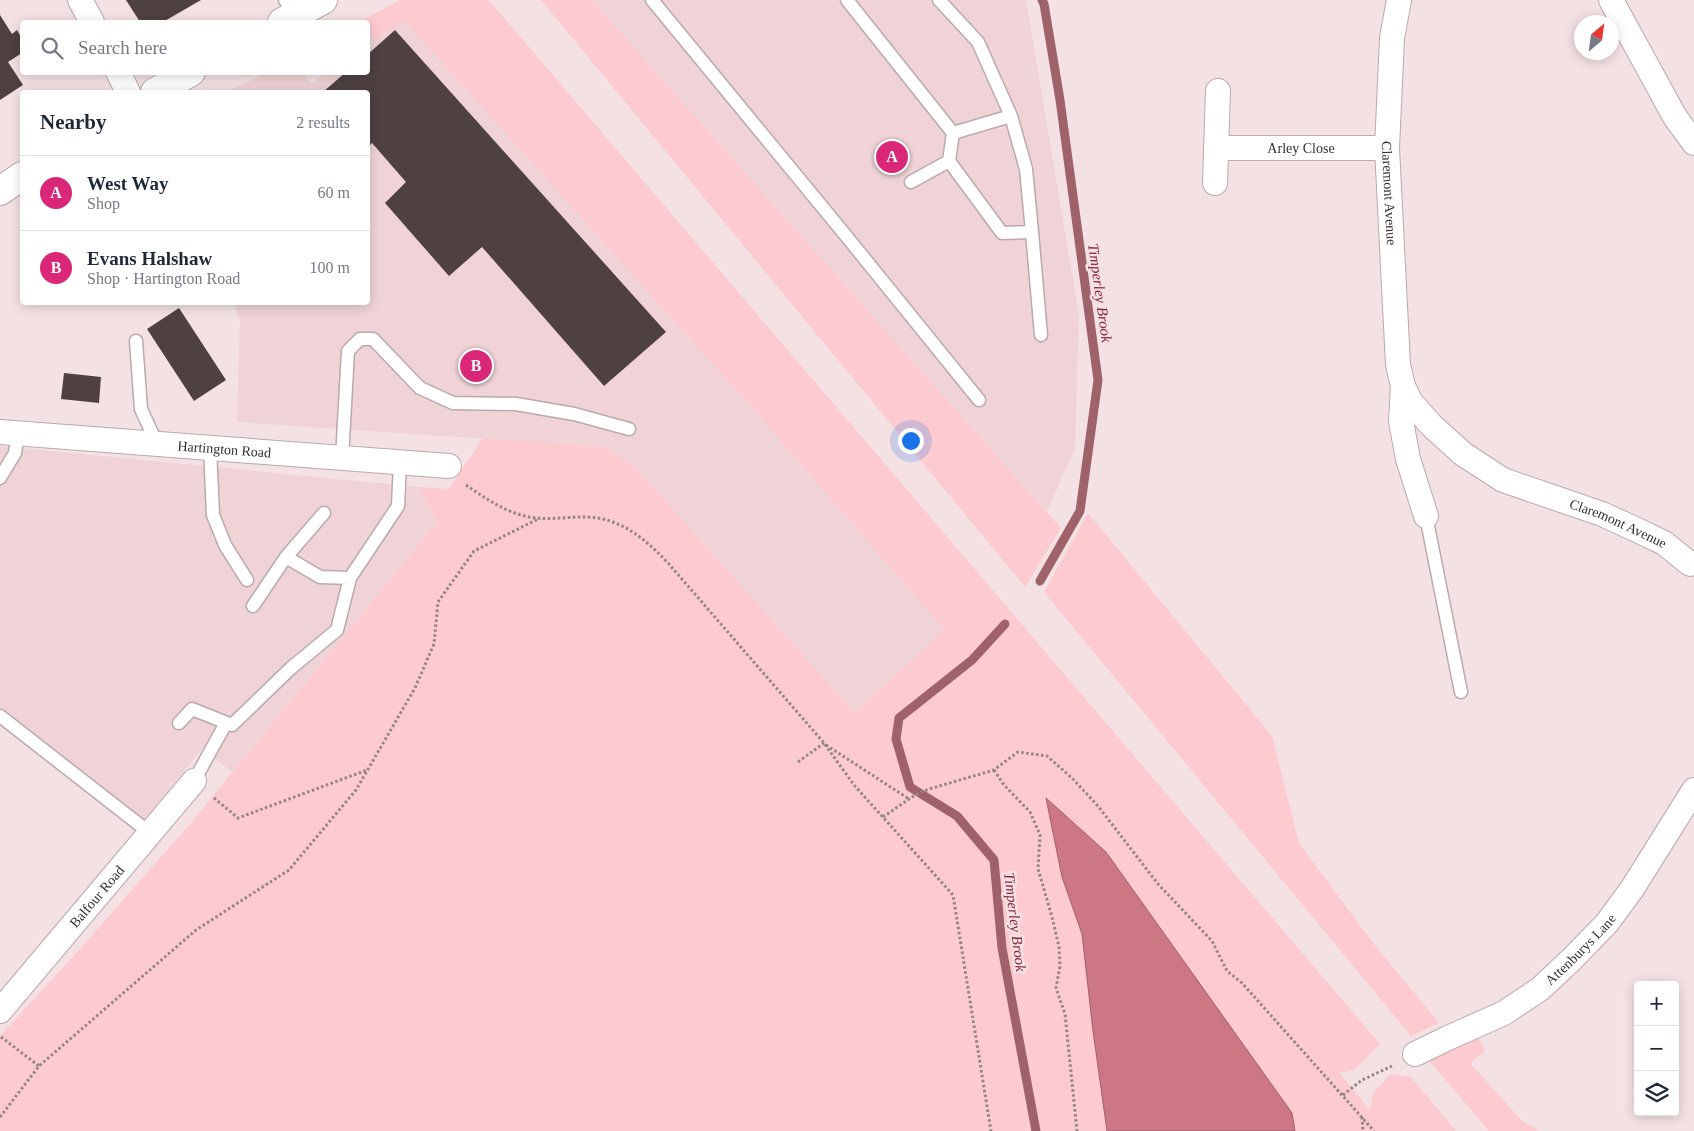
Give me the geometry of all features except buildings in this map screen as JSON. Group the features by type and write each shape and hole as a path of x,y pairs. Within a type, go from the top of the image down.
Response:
{"highway":[{"path":"288,13 323,0"},
{"path":"158,90 185,75"},
{"path":"0,191 20,177"}],"street":[{"path":"80,0 91,20"},
{"name":"Claremont Avenue","path":"1399,0 1392,38 1387,148 1398,365 1402,386 1401,421 1406,449 1426,516"},
{"path":"1611,0 1675,118 1694,143"},
{"path":"120,75 127,90"},
{"path":"1214,183 1218,91"},
{"name":"Arley Close","path":"1216,148 1387,148"},
{"name":"Claremont Avenue","path":"1402,386 1410,401 1431,425 1463,454 1503,480 1602,514 1664,544 1690,564"},
{"name":"Hartington Road","path":"9,433 449,466"},
{"name":"Balfour Road","path":"0,1011 194,782"},
{"name":"Attenburys Lane","path":"1415,1054 1504,1014 1540,989 1572,959 1607,924 1632,889 1694,790"}],"lane":[{"path":"652,0 979,400"},
{"path":"847,0 953,133 949,161 1002,233 1032,232"},
{"path":"938,0 978,42 1011,116 1026,169 1041,335"},
{"path":"953,133 1011,116"},
{"path":"911,182 949,161"},
{"path":"342,458 348,351 360,339 372,339 420,388 453,403 516,404 574,414 628,429"},
{"path":"136,340 141,409 157,444"},
{"path":"0,478 15,453 9,433"},
{"path":"210,448 214,515 224,545 247,580"},
{"path":"179,723 192,709 232,725 291,668 336,630 350,578 398,506 400,462"},
{"path":"254,606 286,557 324,513"},
{"path":"1426,516 1461,692"},
{"path":"286,557 320,577 350,578"},
{"path":"0,716 150,833"},
{"path":"194,782 226,723"}],"path":[{"path":"449,466 465,484 497,507 534,518 597,518 624,526 648,541 824,744 854,785 953,895 991,1131"},
{"path":"0,1117 39,1066 196,930 289,870 356,790 415,688 434,644 438,602 474,551 541,518"},
{"path":"798,762 824,744"},
{"path":"824,744 908,800"},
{"path":"883,817 915,795 994,770 1018,752 1047,756 1072,778 1098,806 1158,884 1212,941 1227,971 1242,983 1374,1131"},
{"path":"194,782 238,818 368,769"},
{"path":"994,770 1004,785 1030,812 1040,835 1038,869 1059,948 1060,966 1056,988 1065,1014 1077,1131"},
{"path":"0,1037 39,1066"},
{"path":"1343,1095 1362,1080 1415,1054"},
{"path":"1362,1116 1363,1131"}],"shaded area":[{"path":"400,0 489,0 1380,1044 1354,1070 1338,1071 1370,1110 1373,1094 1390,1074 1411,1077 1456,1131 0,1131 0,1036 190,824 437,522 418,487 449,489 483,438 606,447 638,470 855,713 944,630 754,410 404,20 376,40 370,35 370,20 363,20"},
{"path":"541,0 592,0 1061,528 1025,587"},
{"path":"592,0 1026,0 1079,315 1075,448 1047,512"},
{"path":"404,19 754,410 944,630 855,713 638,470 606,447 237,422 240,321 235,305 370,305 370,90 231,90 262,75 304,75 312,83 322,75 370,75 370,35 376,40"},
{"path":"0,446 418,487 437,522 232,772 202,749 144,820 0,711"},
{"path":"1088,513 1272,736 1299,843 1373,943 1439,1023 1411,1036 1044,592"},
{"path":"1046,798 1106,852 1292,1113 1295,1131 1107,1131 1082,934 1062,877"},
{"path":"1477,1034 1485,1051 1470,1063 1522,1121 1540,1131 1489,1131 1426,1057"}],"waterway":[{"name":"Timperley Brook","path":"1040,581 1080,511 1098,380 1060,100 1042,0"},
{"name":"Timperley Brook","path":"1005,624 972,660 899,718 896,739 910,787 957,816 994,860 1002,948 1036,1131"}],"place":[{"name":"West Way","path":"892,157"},
{"name":"Evans Halshaw","path":"476,366"}]}
